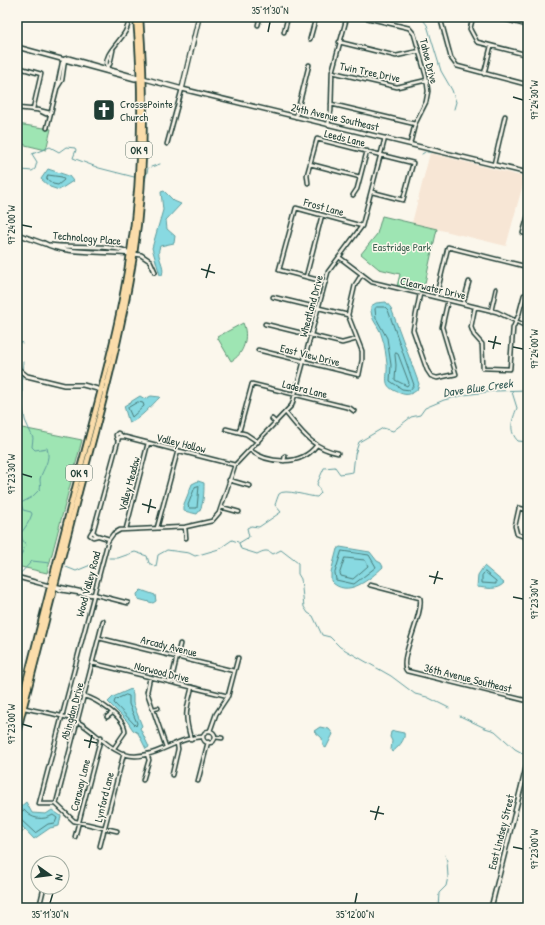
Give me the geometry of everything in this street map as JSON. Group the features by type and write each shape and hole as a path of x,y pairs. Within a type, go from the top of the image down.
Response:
{"highway":[{"name":"OK 9","path":"136,17 141,78"},
{"name":"OK 9","path":"17,733 103,390 131,253 139,163 141,78 140,17"},
{"name":"OK 9","path":"17,717 53,586"}],"main road":[{"path":"182,89 199,17"},
{"name":"24th Avenue Southeast","path":"141,78 182,89"}],"street":[{"path":"107,68 107,58 127,32 129,17"},
{"path":"258,25 260,17"},
{"path":"284,32 288,17"},
{"path":"310,39 316,17"},
{"path":"328,125 331,104 332,72 347,17"},
{"name":"Tahoe Drive","path":"364,17 410,28 414,34 427,80 427,99 415,124 410,144"},
{"path":"440,17 454,63 462,68 525,84"},
{"path":"473,17 470,30 473,37 479,43 528,55"},
{"path":"497,17 528,25"},
{"path":"339,42 396,56 419,51"},
{"path":"484,74 491,46"},
{"name":"24th Avenue Southeast","path":"17,47 65,59 68,58 141,78"},
{"path":"47,128 58,88 62,63 65,59"},
{"name":"24th Avenue Southeast","path":"65,59 68,62 128,77 141,78"},
{"path":"296,117 309,65"},
{"path":"17,67 41,74 33,109"},
{"name":"Twin Tree Drive","path":"332,72 399,87 427,80"},
{"path":"167,144 182,89"},
{"name":"24th Avenue Southeast","path":"182,89 528,173"},
{"path":"331,104 415,124"},
{"path":"17,108 33,109 50,113"},
{"path":"494,164 505,116"},
{"name":"Wheatland Drive","path":"296,395 310,335 330,269 362,226 382,155 385,138"},
{"name":"Leeds Lane","path":"308,183 310,164 317,140 412,163 403,200 372,192"},
{"path":"353,195 360,177 366,151"},
{"path":"310,164 360,177"},
{"name":"Frost Lane","path":"306,277 279,270 296,208 362,226"},
{"path":"322,215 306,277 326,282"},
{"path":"528,216 523,233 528,234"},
{"name":"Technology Place","path":"17,234 62,247 126,250 148,258 155,272"},
{"path":"436,297 448,247 528,267"},
{"name":"Clearwater Drive","path":"339,257 375,283 491,310 528,327"},
{"path":"265,324 342,343 357,339 348,314 355,285 362,274"},
{"path":"463,304 469,282"},
{"path":"491,310 496,289"},
{"path":"420,294 414,320 414,332 427,370 430,375 436,378 456,374 442,327 448,300"},
{"path":"475,307 471,327 474,335 482,344 483,368 510,369 513,328 524,295"},
{"path":"273,297 348,314"},
{"name":"East View Drive","path":"258,350 359,375 363,357 357,339"},
{"path":"18,370 24,374 64,386 83,385 103,390"},
{"name":"Ladera Lane","path":"239,432 252,384 350,408 354,411"},
{"name":"Wood Valley Road","path":"56,804 39,804 109,539 115,532 126,529 185,527 212,521 221,507 235,465 286,413 292,405 296,395"},
{"path":"286,413 316,446 321,449 338,453"},
{"path":"272,419 276,423"},
{"path":"226,429 250,436 258,442"},
{"name":"Valley Hollow","path":"109,539 96,536 94,534 94,530 119,437 123,436 235,465"},
{"name":"Valley Meadow","path":"126,529 148,443"},
{"path":"250,450 265,458 284,462 293,460 305,454 316,446"},
{"path":"157,528 178,450"},
{"path":"284,462 285,456"},
{"path":"229,480 250,486"},
{"path":"221,507 239,512"},
{"path":"528,510 519,508 515,526 517,534 528,538"},
{"path":"185,527 186,538"},
{"path":"17,577 53,586 57,585 128,603"},
{"name":"36th Avenue Southeast","path":"370,585 420,598 404,664 405,670 528,701"},
{"name":"Abingdon Drive","path":"56,804 103,621"},
{"name":"Arcady Avenue","path":"99,638 234,671"},
{"path":"170,682 180,644"},
{"path":"203,737 205,732 210,731 220,708 228,696 238,658"},
{"name":"Norwood Drive","path":"92,663 228,696"},
{"path":"150,677 147,692 166,747"},
{"path":"191,738 186,722 188,702 192,687"},
{"path":"84,696 100,702 123,723 125,732 114,748"},
{"path":"24,708 77,722 114,748 135,756 147,754 191,738 203,737 208,742"},
{"path":"154,709 158,708"},
{"path":"107,717 112,713"},
{"path":"210,731 215,737 222,738"},
{"name":"Caraway Lane","path":"75,837 100,737"},
{"path":"198,781 208,742 211,742 215,737"},
{"path":"172,775 178,750 177,743"},
{"name":"Lynford Lane","path":"100,846 124,753"},
{"path":"143,780 149,760 147,754"},
{"name":"East Lindsey Street","path":"491,908 528,760"},
{"path":"56,804 68,816 79,822 117,831"},
{"path":"39,908 42,895"}],"shaded area":[{"path":"430,153 525,177 506,246 412,223"}],"green space":[{"path":"17,124 51,129 46,150 17,143"},
{"name":"Eastridge Park","path":"382,216 437,229 423,292 397,286 400,274 379,269 361,254 377,234"},
{"path":"243,323 245,328 244,345 239,354 231,361 217,337"},
{"path":"17,427 82,440 47,573 17,566"}],"water":[{"path":"48,169 69,176 73,181 59,190 50,187 41,179"},
{"path":"164,191 174,201 181,204 166,220 167,229 175,236 174,243 160,246 159,254 163,271 162,275 160,275 152,248 163,210 161,192"},
{"path":"386,302 391,308 419,384 417,390 413,393 403,394 390,388 387,382 385,347 381,333 373,319 371,311 371,306 376,303"},
{"path":"140,396 145,399 151,396 160,397 141,416 129,423 124,406"},
{"path":"198,481 204,483 201,507 197,514 184,511 184,504 192,484"},
{"path":"340,547 370,552 383,567 372,577 351,588 337,586 331,581 331,572 337,549"},
{"path":"484,566 504,583 501,586 495,588 477,587 478,575"},
{"path":"141,590 155,595 156,601 153,603 138,599 137,594"},
{"path":"131,689 133,703 142,726 140,728 149,747 146,749 138,733 133,730 127,721 108,702 113,697"},
{"path":"320,727 329,729 333,734 326,748 323,746 322,738 314,731"},
{"path":"394,731 404,733 404,738 392,752 392,741 390,737 391,732"},
{"path":"26,802 32,813 46,814 52,810 61,816 59,826 50,828 34,839 17,821 18,809"}],"waterway":[{"path":"421,17 427,25 441,71 452,90 456,102 454,109"},
{"path":"17,161 22,166 22,170 32,171 35,169 37,162 32,154 50,147 59,152 66,147 75,148 76,150 73,158 99,168 134,177"},
{"path":"427,152 438,153"},
{"path":"151,167 160,164"},
{"path":"145,181 148,168"},
{"path":"17,340 22,343"},
{"path":"22,371 23,362"},
{"path":"19,575 18,563 26,545 22,539 21,533 29,522 32,514 31,512 23,510 21,503 32,497 40,489 40,479 48,457 47,448 35,450 32,447 33,438 25,420 22,403 22,374"},
{"name":"Dave Blue Creek","path":"239,543 249,537 247,528 251,526 259,527 281,512 275,505 279,494 282,492 291,492 317,497 321,493 317,484 324,468 335,467 340,474 353,472 355,454 359,442 383,428 393,431 411,417 420,415 425,408 444,400 464,395 495,391 528,390"},
{"path":"512,392 517,408 512,421 513,433 518,441 528,442"},
{"name":"Dave Blue Creek","path":"109,558 118,558 135,552 147,556 149,563 156,567 158,555 167,550 189,553 195,556 219,549 232,540 238,542"},
{"path":"239,543 241,549 257,554 265,551 269,551 273,554 281,550 298,563 298,574 301,579 304,607 308,613 313,616 322,635 330,637 340,647 391,676 415,694 427,697 449,708"},
{"name":"Dave Blue Creek","path":"17,577 32,561 50,563"},
{"name":"Dave Blue Creek","path":"66,567 76,571 93,564"},
{"path":"460,716 495,731 515,749 526,755"},
{"path":"17,836 25,830"},
{"path":"438,908 439,893 446,886 448,877 445,855"}],"place":[{"name":"CrossePointe Church","path":"104,110"}]}
